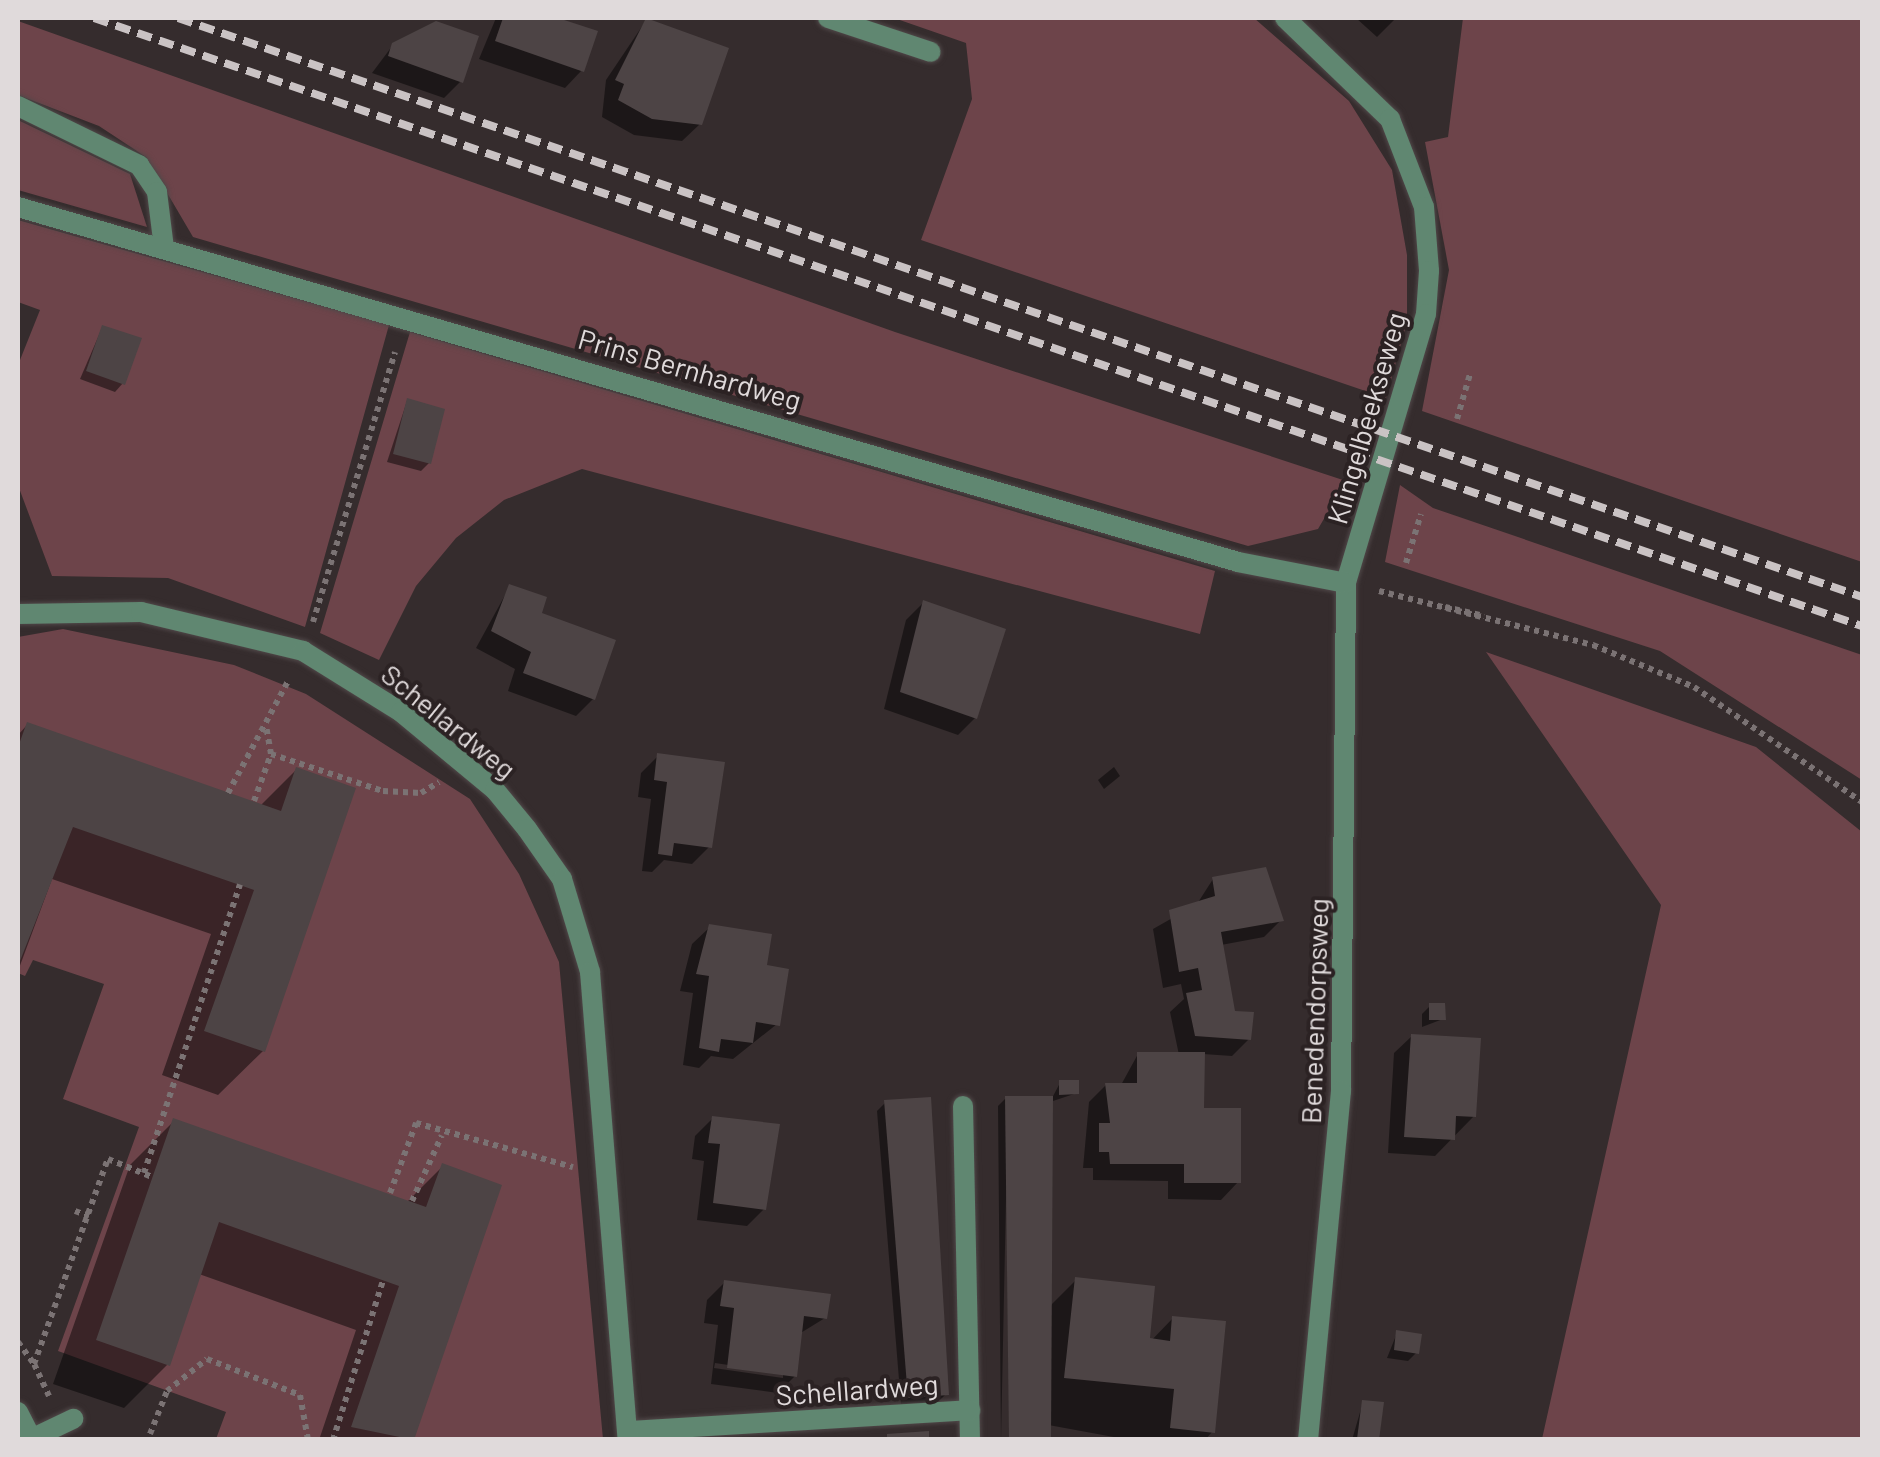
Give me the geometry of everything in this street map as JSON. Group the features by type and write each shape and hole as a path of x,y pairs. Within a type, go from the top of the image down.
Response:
{"street":[{"path":"828,18 931,52"},
{"name":"Klingelbeekseweg","path":"1284,18 1390,118 1424,207 1426,314 1346,584"},
{"path":"18,106 139,164 157,192 164,248"},
{"name":"Prins Bernhardweg","path":"18,207 406,314 1238,562 1346,584"},
{"name":"Benedendorpsweg","path":"1308,1440 1342,1092 1346,584"},
{"name":"Schellardweg","path":"18,614 141,612 303,652 378,694 462,762 562,879 590,972 628,1435 970,1410"},
{"name":"Schellardweg","path":"963,1106 970,1440"},
{"path":"18,1412 32,1439 73,1418"}],"path":[{"path":"228,792 303,652 406,314"},
{"path":"1457,418 1470,374"},
{"path":"1406,563 1421,514"},
{"path":"1346,584 1440,604 1461,617 1490,616 1694,688 1862,802"},
{"path":"254,801 271,754 266,724"},
{"path":"271,754 360,785 421,794 462,762"},
{"path":"144,1174 240,885"},
{"path":"390,1193 416,1123 442,1135 608,1176"},
{"path":"412,1201 442,1135"},
{"path":"34,1364 108,1160 152,1177"},
{"path":"75,1211 90,1216"},
{"path":"333,1440 382,1280"},
{"path":"18,1342 50,1393 32,1439"},
{"path":"150,1434 167,1392 207,1359 300,1396 308,1440"}],"shaded area":[{"path":"894,18 1254,18 1349,101 1392,170 1407,255 1407,322 1386,398 921,240 972,99 966,43"},
{"path":"1463,18 1862,18 1862,562 1422,411 1449,270 1425,142 1448,137"},
{"path":"18,21 895,332 1346,481 1318,529 1248,546 193,237 146,157 99,126 18,95"},
{"path":"18,120 130,174 147,227 18,190"},
{"path":"18,220 389,325 305,627 168,578 52,576 19,488 18,365 40,310 18,302"},
{"path":"410,332 1215,571 1200,634 582,469 504,500 456,538 416,586 379,660 320,633"},
{"path":"1400,485 1433,508 1862,655 1862,780 1660,651 1385,562"},
{"path":"63,629 234,665 306,694 470,799 519,874 559,962 603,1439 216,1439 226,1412 58,1351 139,1127 63,1099 104,984 33,960 25,976 18,973 18,637"},
{"path":"1486,652 1756,747 1862,832 1862,1439 1542,1439 1661,905"}],"building":[{"path":"503,18 558,18 598,31 584,72 495,41"},
{"path":"646,18 729,48 702,125 652,119 618,100 624,84 615,80"},
{"path":"436,21 479,36 463,83 388,56 392,43"},
{"path":"102,325 142,338 125,385 86,371"},
{"path":"407,398 445,409 431,464 393,454"},
{"path":"509,584 547,597 542,613 616,640 595,700 523,673 531,652 491,631"},
{"path":"923,600 1006,629 977,719 900,692"},
{"path":"27,722 281,811 296,767 356,788 265,1052 204,1031 254,890 73,827 18,966 18,747"},
{"path":"657,753 725,762 712,848 674,843 672,856 658,854 667,782 654,780"},
{"path":"1266,867 1284,921 1221,932 1235,1011 1254,1012 1251,1040 1195,1036 1186,993 1202,990 1198,968 1179,972 1169,910 1215,896 1212,877"},
{"path":"709,924 772,934 767,965 789,969 780,1026 756,1022 753,1043 721,1039 719,1052 699,1048 709,976 696,974"},
{"path":"1429,1003 1445,1003 1446,1020 1429,1020"},
{"path":"1411,1034 1481,1038 1476,1117 1456,1116 1455,1140 1404,1137"},
{"path":"1137,1052 1205,1052 1204,1108 1241,1108 1241,1183 1184,1183 1184,1164 1110,1164 1109,1152 1099,1152 1099,1123 1110,1123 1105,1083 1137,1083"},
{"path":"1059,1080 1079,1080 1079,1094 1059,1095"},
{"path":"1005,1096 1053,1096 1051,1440 1009,1440"},
{"path":"931,1097 949,1395 908,1398 884,1100"},
{"path":"712,1116 780,1124 766,1210 713,1203 720,1144 708,1143"},
{"path":"173,1118 426,1207 442,1163 502,1185 414,1440 351,1427 399,1286 219,1222 170,1366 96,1340"},
{"path":"1075,1277 1155,1286 1150,1338 1170,1341 1172,1316 1226,1321 1215,1433 1170,1428 1174,1389 1064,1378"},
{"path":"724,1280 831,1294 827,1319 804,1316 797,1377 727,1368 734,1308 720,1306"},
{"path":"1396,1330 1422,1334 1419,1354 1394,1350"},
{"path":"1362,1400 1384,1402 1379,1440 1357,1439"},
{"path":"929,1431 929,1440 887,1440 887,1434"}],"railway":[{"path":"94,18 1862,626"},
{"path":"178,18 1862,597"}]}
